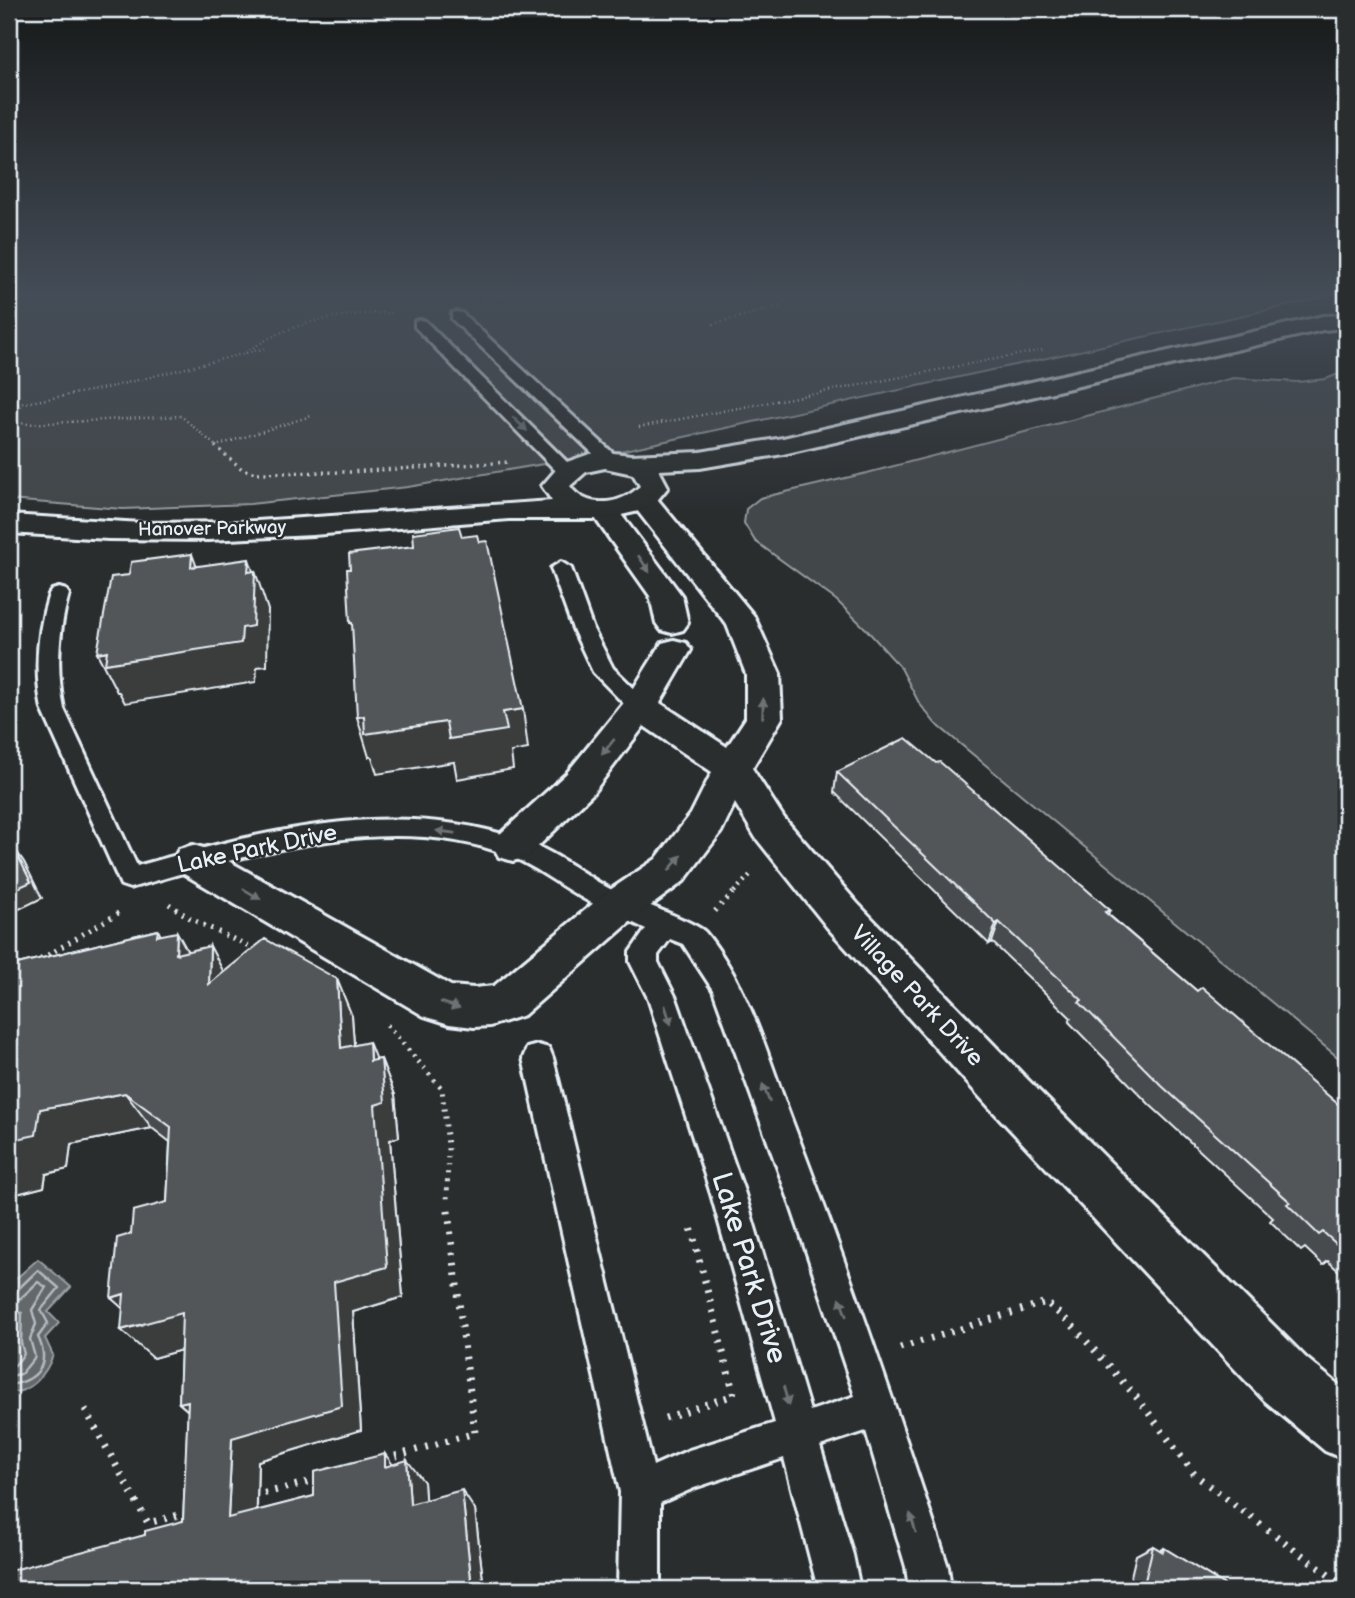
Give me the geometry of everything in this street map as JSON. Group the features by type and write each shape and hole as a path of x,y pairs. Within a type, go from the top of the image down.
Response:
{"street":[{"path":"621,462 700,460 783,446 1141,366"},
{"path":"646,498 783,446"},
{"path":"621,462 646,469 653,478 654,487 646,498"},
{"name":"Hanover Parkway","path":"415,516 495,498 586,463 621,462"},
{"path":"513,846 579,784 640,707 673,637 666,596 596,510 570,504 560,496 556,486 563,474"},
{"path":"192,860 440,1002 463,1009 487,1009 508,1001 622,904 670,870 707,822 733,768 764,718 763,674 743,623 646,498"},
{"name":"Hanover Parkway","path":"9,524 78,529 219,531 316,526 502,509 622,508 646,498"},
{"path":"640,707 733,768"},
{"name":"Village Park Drive","path":"733,768 770,828 842,915 1007,1092 1285,1379 1346,1430"}],"lane":[{"path":"460,366 563,474"},
{"path":"513,366 621,462"},
{"path":"561,568 583,629 604,672 640,707"},
{"name":"Lake Park Drive","path":"59,594 52,615 49,693 78,766 130,878 192,860 282,840 349,830 434,830 513,846 556,867 575,881 693,936 726,985 806,1200 878,1408 926,1567 930,1589"},
{"name":"Lake Park Drive","path":"665,925 644,952 645,962 662,998 728,1194 832,1555 839,1589"},
{"path":"538,1058 640,1492 639,1589"},
{"path":"640,1492 689,1470 878,1408"}],"path":[{"path":"9,407 54,401 193,366"},
{"path":"629,429 950,366"},
{"path":"9,415 24,405"},
{"path":"218,445 312,415"},
{"path":"9,421 27,424 181,416 242,468 255,473 349,472 518,462"},
{"path":"706,919 752,873"},
{"path":"373,1463 475,1433 447,1205 448,1146 442,1089 381,1018"},
{"path":"626,1435 661,1419 734,1395 690,1225"},
{"path":"889,1352 1046,1302 1072,1325 1139,1400 1195,1475 1346,1588"},
{"path":"85,1409 148,1523 202,1509"},
{"path":"243,1499 323,1478"}],"shaded area":[{"path":"9,366 1012,366 620,451 408,487 250,504 123,509 9,500"},
{"path":"1346,371 1346,1064 935,723 919,703 901,668 866,629 836,600 755,541 744,523 746,509 760,498 1233,378 1297,382 1326,379"}],"water":[{"path":"38,1259 71,1287 48,1312 59,1323 45,1338 53,1355 46,1370 36,1382 24,1390 9,1392 9,1285"}],"building":[{"path":"459,527 462,537 477,535 479,542 487,541 523,709 503,712 507,730 449,739 446,722 365,734 364,716 357,717 347,569 350,569 349,554 414,546 413,533"},
{"path":"192,554 191,567 249,559 248,572 255,571 253,626 242,628 241,643 105,664 107,651 97,653 111,577 129,575 131,562"},
{"path":"906,738 936,763 940,762 1110,910 1105,912 1197,991 1202,987 1346,1111 1346,1244 1342,1249 1323,1232 1319,1235 1287,1204 1290,1202 1162,1086 1079,1002 1082,1000 999,922 996,924 837,772"},
{"path":"13,846 31,882 9,892 9,847"},
{"path":"158,930 157,936 177,932 176,954 210,946 209,984 265,939 337,979 341,1048 369,1042 370,1061 381,1059 385,1102 375,1105 387,1267 334,1282 342,1406 232,1438 228,1518 314,1496 314,1472 385,1454 385,1467 407,1460 410,1504 462,1490 472,1589 9,1589 9,1571 145,1535 145,1531 183,1521 188,1401 179,1403 182,1313 121,1330 124,1294 111,1298 117,1238 131,1234 133,1211 167,1202 171,1127 125,1093 40,1109 36,1135 12,1140 9,1154 9,966"},
{"path":"1153,1546 1163,1552 1164,1548 1231,1589 1143,1589"}]}
